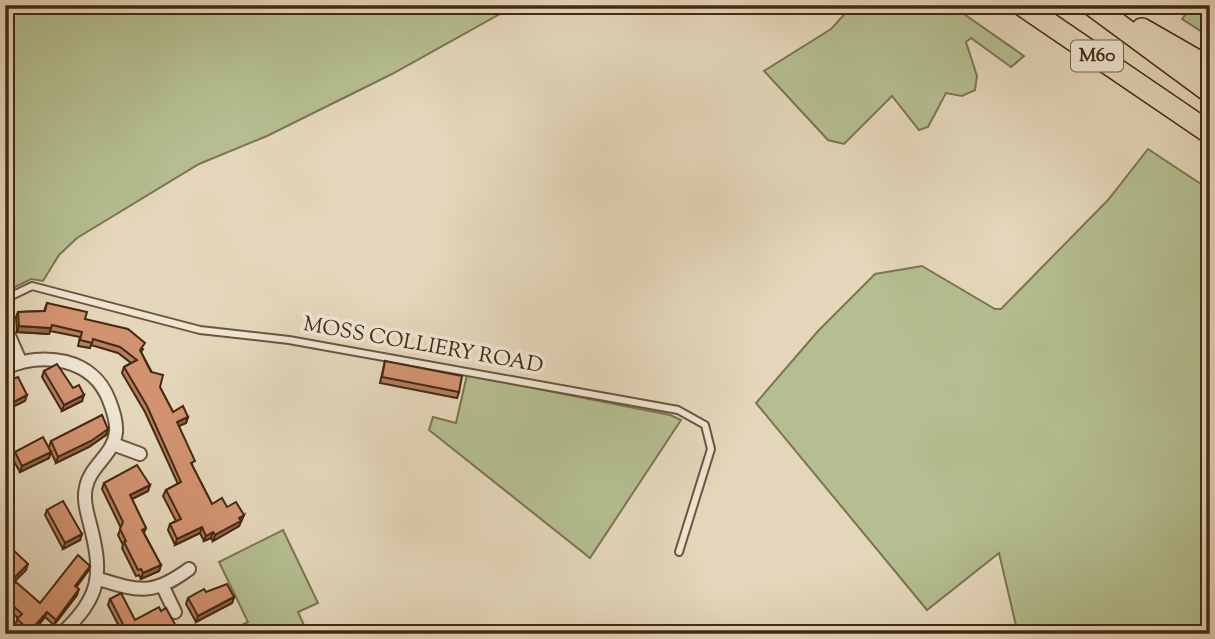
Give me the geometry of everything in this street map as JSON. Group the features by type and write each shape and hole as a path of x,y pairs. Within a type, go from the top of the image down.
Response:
{"highway":[{"name":"M60","path":"1022,5 1210,133"},
{"name":"M60","path":"1092,5 1210,92"},
{"name":"M60","path":"1101,5 1210,68"},
{"name":"M60","path":"1171,108 1210,140"}],"street":[{"path":"6,329 20,361"},
{"path":"5,368 20,361 54,359 90,372 104,388 114,413 116,430 113,444 88,478 85,489 85,502 98,555 99,579 84,609 61,634"},
{"path":"113,444 141,454"},
{"path":"99,579 132,589 163,587 189,569"},
{"path":"163,587 175,612"}],"lane":[{"name":"MOSS COLLIERY ROAD","path":"5,299 32,286 200,330 289,340 678,410 705,425 711,449 679,552"}],"green space":[{"path":"5,5 516,5 392,74 267,136 199,164 77,238 59,255 43,281 31,279 5,292"},
{"path":"853,5 951,5 1024,56 1011,67 971,38 966,42 977,76 975,90 962,96 946,93 928,127 919,130 892,96 844,144 828,140 764,71 831,29"},
{"path":"1193,5 1210,5 1210,37 1182,19"},
{"path":"1148,149 1210,190 1210,634 1018,634 999,553 927,610 756,403 818,331 875,274 922,266 995,309 1001,309 1108,200"},
{"path":"467,375 670,415 681,420 590,558 429,430 433,417 456,423"},
{"path":"283,530 318,603 298,612 308,634 224,634 248,622 219,562"}],"building":[{"path":"47,303 87,312 85,319 128,329 145,343 140,350 151,372 163,375 160,387 173,412 183,406 188,417 177,422 195,461 191,463 212,504 222,498 227,507 236,502 244,515 239,518 241,521 215,535 213,532 206,536 202,527 177,539 170,524 181,519 166,490 181,482 147,406 124,367 137,360 120,347 93,339 92,343 80,340 82,332 52,325 51,328 19,326 18,312 45,311"},
{"path":"385,361 462,376 459,392 382,377"},
{"path":"57,364 73,388 79,385 84,395 64,405 44,371"},
{"path":"18,377 27,395 8,405 5,399 5,382"},
{"path":"102,415 108,429 91,441 58,457 51,441"},
{"path":"43,437 51,452 22,466 15,452"},
{"path":"137,465 150,485 130,495 146,528 142,530 161,565 143,573 141,569 138,570 124,542 126,541 120,529 123,522 104,483"},
{"path":"63,501 82,534 65,543 47,510"},
{"path":"5,536 12,543 9,546 28,564 13,579 5,572 9,566 5,563"},
{"path":"78,555 90,566 75,586 79,589 56,620 47,612 30,631 17,619 22,614 8,601 13,596 7,591 16,582 40,603"},
{"path":"227,584 234,597 198,616 188,598 204,589 206,592"},
{"path":"121,593 135,620 159,607 161,611 166,608 176,626 162,634 119,634 126,630 110,599"}]}
